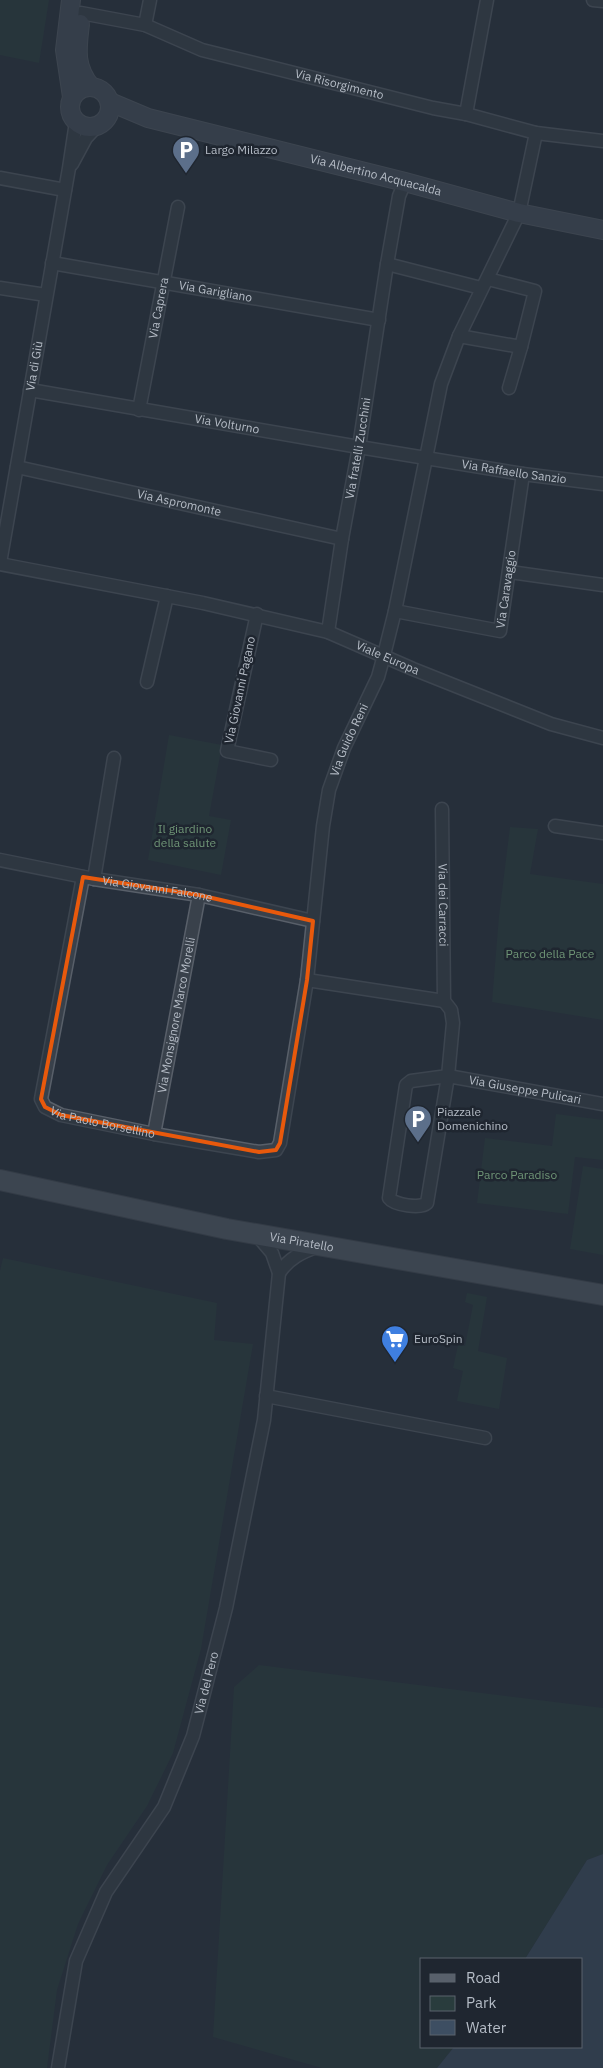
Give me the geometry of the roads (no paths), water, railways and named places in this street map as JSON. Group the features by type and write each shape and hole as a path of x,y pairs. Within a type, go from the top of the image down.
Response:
{"main road":[{"path":"78,4 78,67 91,87"},
{"path":"72,97 80,89 91,87 103,91 104,116 86,127 76,122 70,110 72,97 65,50 78,4"},
{"name":"Via Albertino Acquacalda","path":"104,116 148,118 405,182 519,213 603,230"},
{"name":"Via Piratello","path":"0,1180 256,1234 603,1295"}],"street":[{"path":"146,25 150,0"},
{"path":"466,114 487,0"},
{"path":"593,0 603,1"},
{"name":"Via Risorgimento","path":"78,4 146,25 202,50 433,108 466,114 536,133 603,140"},
{"name":"Via di Giù","path":"70,168 86,138 104,116"},
{"name":"Via di Giù","path":"0,564 46,295 70,168 76,122"},
{"name":"Via Guido Reni","path":"276,1150 280,1143 307,980 323,826 329,790 344,748 378,677 395,611 441,384 459,336 519,213 536,133"},
{"path":"0,178 65,190"},
{"name":"Via fratelli Zucchini","path":"328,632 387,264 399,196 405,182"},
{"name":"Via Caprera","path":"138,410 178,207"},
{"name":"Via Garigliano","path":"52,263 164,281 379,320"},
{"path":"387,264 535,291 509,388"},
{"path":"0,288 46,295"},
{"path":"459,336 521,347"},
{"name":"Via Volturno","path":"30,390 426,458"},
{"name":"Via Raffaello Sanzio","path":"426,458 523,474 603,484"},
{"name":"Via Aspromonte","path":"16,467 342,540"},
{"name":"Via Caravaggio","path":"395,611 500,631 523,474"},
{"name":"Viale Europa","path":"0,564 257,614 328,632 413,669 552,724 603,738"},
{"path":"510,572 603,585"},
{"path":"147,682 166,596"},
{"name":"Via Giovanni Pagano","path":"257,614 227,751 271,760"},
{"path":"88,878 114,758"},
{"name":"Via dei Carracci","path":"442,809 444,1001 451,1010 453,1024 448,1076"},
{"path":"555,826 603,833"},
{"name":"Via Giovanni Falcone","path":"0,860 88,878 199,895 313,921"},
{"name":"Via Paolo Borsellino","path":"88,878 41,1099 45,1107 61,1115 154,1134 259,1152 276,1150"},
{"name":"Via Monsignore Marco Morelli","path":"154,1134 199,895"},
{"path":"307,980 444,1001"},
{"path":"448,1076 427,1203 421,1206 391,1202 388,1197 406,1085 411,1080 448,1076"},
{"name":"Via Giuseppe Pulicari","path":"448,1076 603,1104"},
{"name":"Via del Pero","path":"58,2068 76,1961 106,1892 164,1807 193,1736 232,1581 263,1428 279,1273 272,1253 256,1234"},
{"path":"279,1273 285,1264 293,1258 321,1246"},
{"path":"266,1396 485,1438"}],"water":[{"path":"603,1854 603,2068 437,2068 453,2048 583,2048 583,1958 526,1958 587,1860"}],"place":[{"name":"Largo Milazzo","path":"186,174"},
{"name":"Piazzale Domenichino","path":"418,1143"},
{"name":"EuroSpin","path":"395,1363"}],"park label":[{"name":"Il giardino della salute","path":"185,836"},
{"name":"Parco della Pace","path":"550,954"},
{"name":"Parco Paradiso","path":"517,1175"}]}
